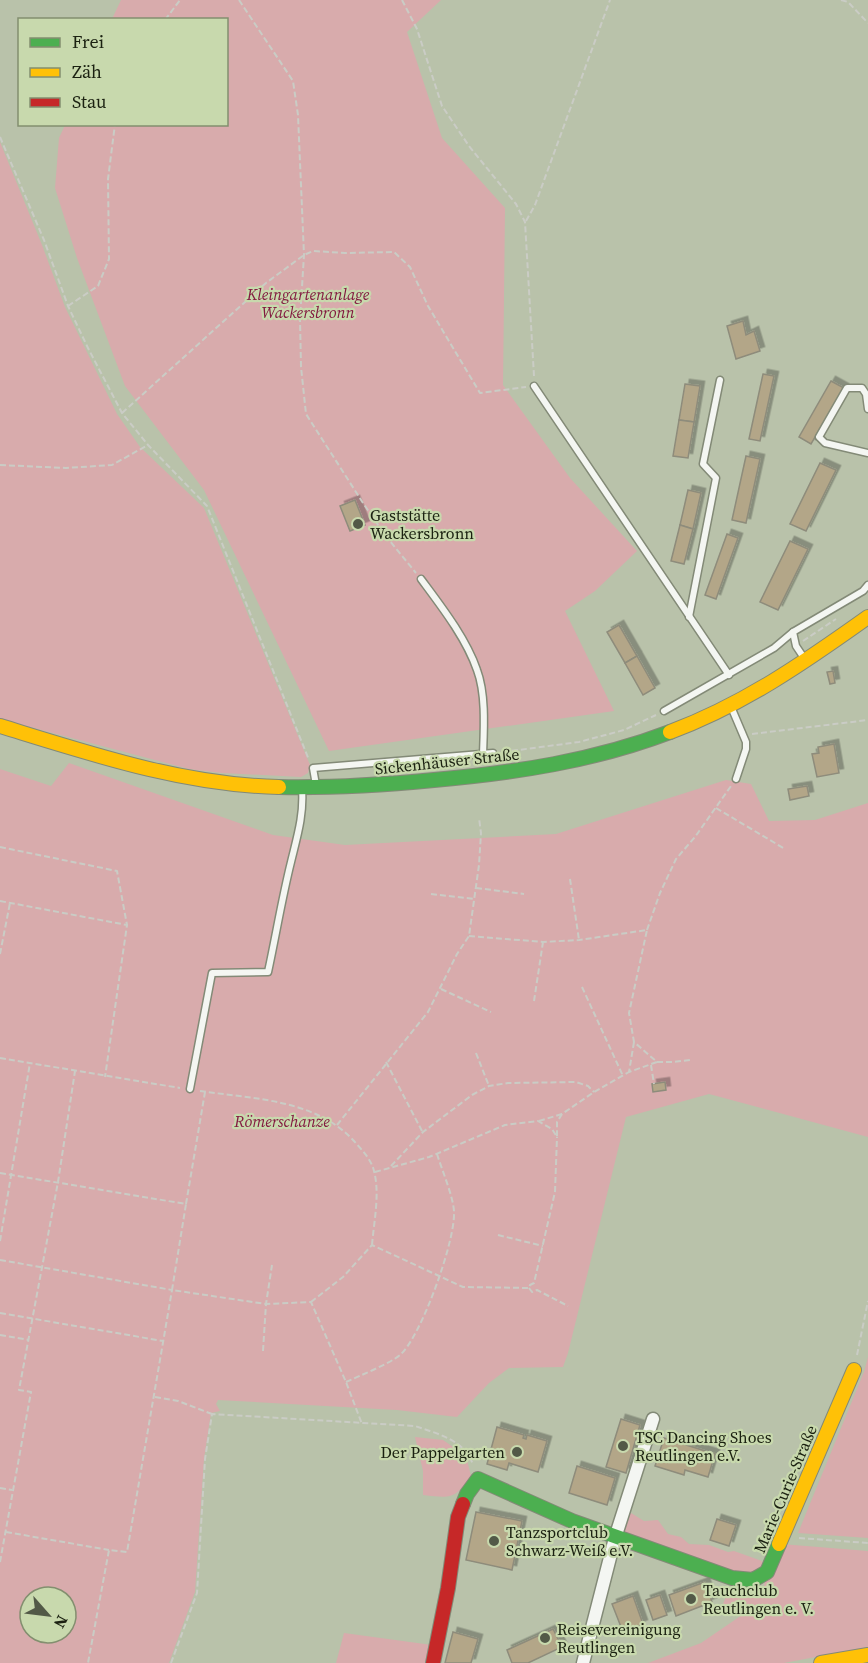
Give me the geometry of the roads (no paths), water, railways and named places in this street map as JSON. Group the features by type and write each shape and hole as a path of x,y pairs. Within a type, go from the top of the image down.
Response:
{"street":[{"name":"Sickenhäuser Straße","path":"0,726 114,760 177,775 244,785 309,788 451,779 565,764 652,739 730,706 806,661 868,617"},
{"name":"Marie-Curie-Straße","path":"432,1663 448,1588 458,1517 467,1494 478,1479 506,1494 615,1538 732,1578 753,1580 767,1572 854,1370"},
{"path":"583,1663 615,1538 653,1419"},
{"path":"821,1663 868,1655"}],"lane":[{"path":"689,617 716,478 703,464 720,380"},
{"path":"534,386 729,675"},
{"path":"868,409 866,394 862,388 847,388 819,437 825,443 868,453"},
{"path":"421,579 440,604 478,671 484,709 483,754"},
{"path":"664,711 774,648 793,632 863,591 868,585"},
{"path":"793,632 796,646 806,661"},
{"path":"730,706 744,734 746,749 736,779"},
{"path":"190,1089 212,973 268,972 291,862 301,827 303,803 313,768 493,753"}],"place":[{"name":"Gaststätte Wackersbronn","path":"358,524"},
{"name":"TSC Dancing Shoes Reutlingen e.V.","path":"623,1446"},
{"name":"Der Pappelgarten","path":"517,1452"},
{"name":"Tanzsportclub Schwarz-Weiß e.V.","path":"494,1541"},
{"name":"Tauchclub Reutlingen e. V.","path":"691,1599"},
{"name":"Reisevereinigung Reutlingen","path":"545,1638"}],"park label":[{"name":"Kleingartenanlage Wackersbronn","path":"308,303"},
{"name":"Römerschanze","path":"282,1121"}]}
